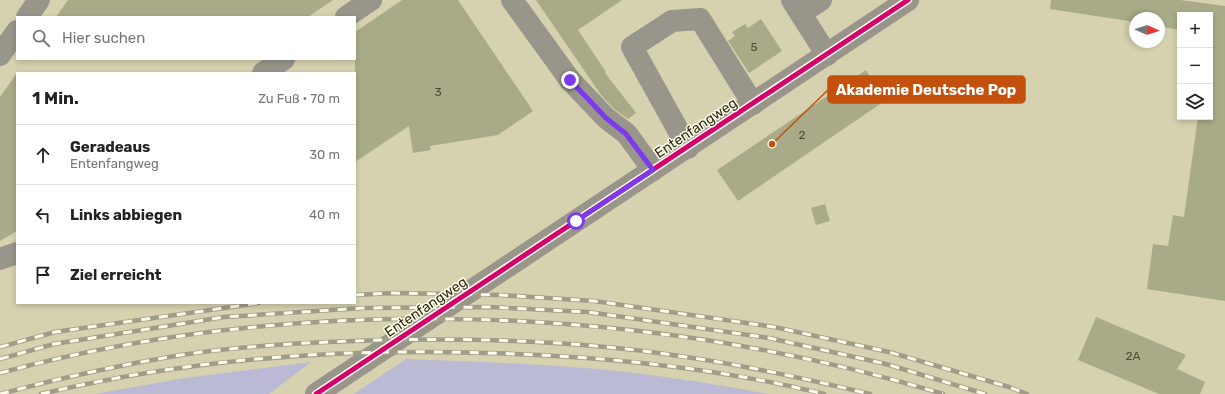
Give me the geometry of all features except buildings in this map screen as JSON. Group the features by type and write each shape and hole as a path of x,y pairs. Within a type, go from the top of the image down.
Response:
{"street":[{"path":"28,16 39,0"},
{"path":"348,16 372,0"},
{"path":"512,0 570,80 606,118 626,134 653,170"},
{"path":"821,0 796,7 827,55"},
{"name":"Entenfangweg","path":"316,394 688,148 908,0"},
{"path":"688,148 632,47 672,21 700,18 753,104"},
{"path":"0,55 16,32"},
{"path":"264,72 282,60"},
{"path":"0,259 16,253"}],"shaded area":[{"path":"406,359 599,369 680,379 768,394 354,394"},
{"path":"311,362 269,394 95,394 185,378"}],"railway":[{"path":"356,295 393,293 500,295 594,301 774,327 889,352 1009,387 1027,394"},
{"path":"0,347 55,332 252,304"},
{"path":"0,359 54,344 224,317 363,308 489,307 588,312 769,338 886,364 985,394"},
{"path":"0,373 114,347 232,329 352,320 473,319 593,326 713,341 830,364 943,394"},
{"path":"0,394 68,377 181,355 257,346 421,339 495,340 569,344 642,351 751,368 870,394"},
{"path":"41,394 151,372 207,364 262,358 373,352 486,353 614,360 699,370 824,394"}],"cycle path":[{"path":"316,394 908,0"}],"place":[{"name":"Akademie Deutsche Pop","path":"772,144"}],"route":[{"path":"570,80 606,118 626,134 653,170 576,221"}]}
